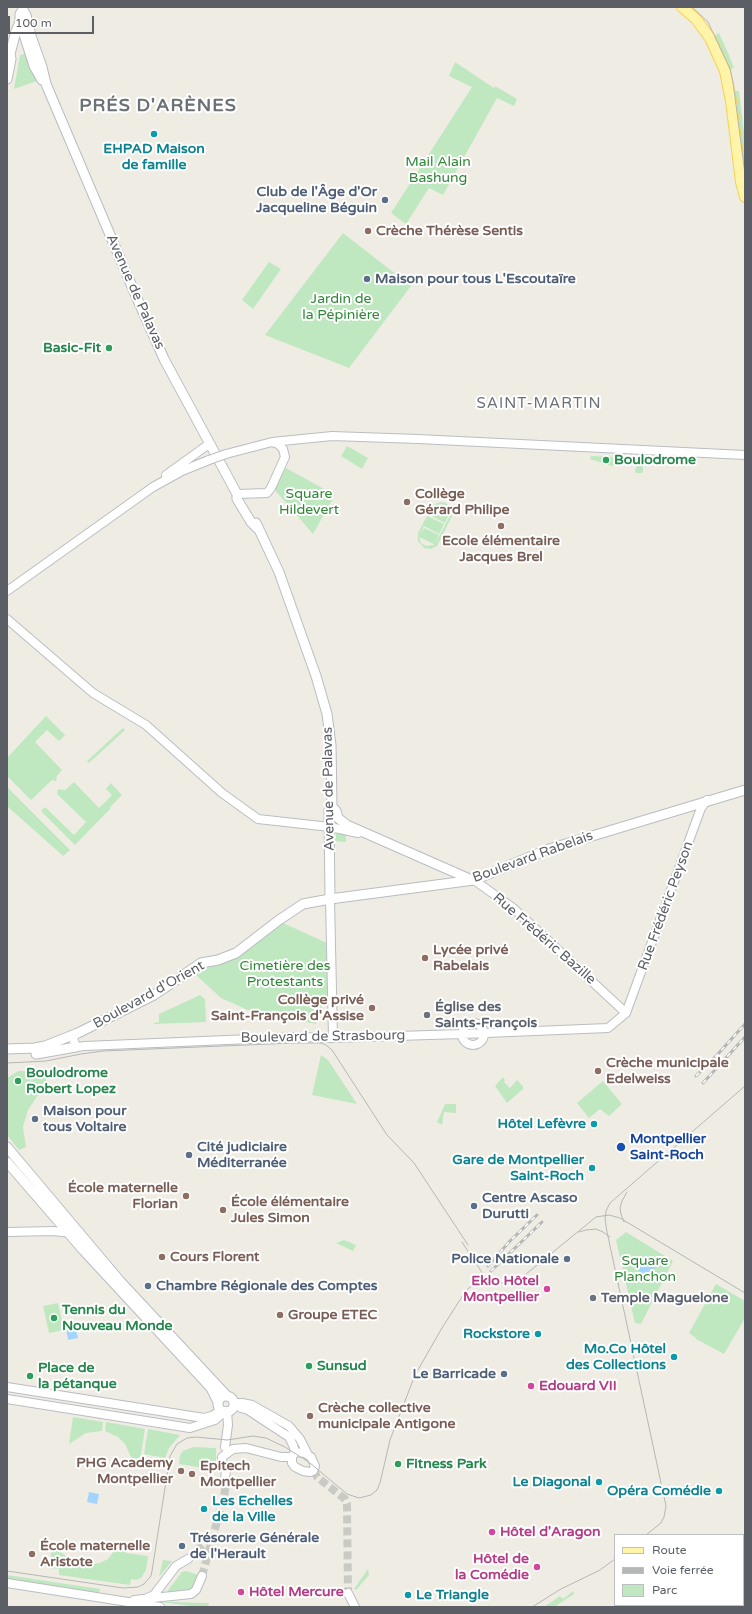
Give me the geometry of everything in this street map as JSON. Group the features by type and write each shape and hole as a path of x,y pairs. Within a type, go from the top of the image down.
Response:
{"main road":[{"path":"682,7 696,19 710,38 724,71 731,101 740,182 745,197"},
{"name":"Avenue de Palavas","path":"23,9 20,14 20,22 28,37"},
{"name":"Avenue de Palavas","path":"23,9 26,15 28,37 34,66 41,79 46,84 136,296 167,364 237,494 237,499 250,522 258,529 276,565 316,676 327,714 331,745 332,808 329,810 330,899"},
{"path":"7,79 11,59 10,54 20,22"},
{"path":"13,42 28,37"},
{"path":"11,59 28,37"},
{"name":"Boulevard Rabelais","path":"330,899 474,880 549,849 707,800 745,790"},
{"name":"Rue Frédéric Bazille","path":"332,808 336,811 338,818 347,825 474,880"},
{"name":"Boulevard d'Orient","path":"7,1049 25,1049 45,1046 69,1037 154,995 192,968 202,963 218,960 236,953 298,906 330,899"},
{"name":"Boulevard de Strasbourg","path":"38,1053 69,1037"},
{"name":"Boulevard de Strasbourg","path":"7,1055 76,1048"},
{"path":"7,1147 80,1234 165,1330 227,1396 232,1398 226,1408 211,1388 176,1353 68,1233 7,1162"}],"street":[{"path":"7,592 137,498 171,477 226,454 272,442 319,437 355,436 745,455"},
{"path":"237,494 267,493 272,488 285,457 283,449 272,442"},
{"path":"137,498 146,489 209,444"},
{"path":"7,619 93,693 146,725 222,792 258,819 330,827 367,834"},
{"name":"Rue Frédéric Peyson","path":"626,1013 702,808 707,800"},
{"path":"330,827 338,818"},
{"name":"Rue Frédéric Bazille","path":"474,880 513,908 626,1013"},
{"name":"Avenue de Palavas","path":"330,899 333,1038"},
{"name":"Boulevard de Strasbourg","path":"76,1048 85,1046 298,1037 333,1038 608,1028 626,1013"},
{"path":"69,1037 76,1048"},
{"path":"54,1231 61,1224 63,1212"},
{"path":"7,1232 54,1231 80,1234"},
{"path":"7,1387 208,1418 226,1408 242,1403 252,1405 289,1426 300,1439 315,1466 314,1470 310,1472 303,1472 295,1467 292,1463 293,1445 288,1437 274,1426 248,1410 241,1408 226,1408 215,1420 194,1427 186,1427 7,1399"},
{"path":"225,1448 228,1425 226,1408"},
{"path":"186,1427 187,1415"},
{"path":"209,1422 215,1421 223,1426 226,1434"},
{"path":"225,1479 226,1470 222,1457 232,1449 246,1448 281,1457 308,1455"},
{"path":"144,1599 154,1595 176,1566 188,1559"},
{"path":"125,1602 191,1594 196,1590 202,1576"},
{"path":"7,1583 160,1607"},
{"path":"348,1593 355,1607"}],"green space":[{"path":"719,33 734,68 727,70 713,37"},
{"path":"25,54 37,81 14,89 20,55"},
{"name":"Mail Alain Bashung","path":"455,62 494,88 495,86 517,99 514,106 497,98 443,195 429,188 406,224 391,213 472,87 449,76"},
{"path":"733,91 739,91 745,141 745,180"},
{"name":"Jardin de la Pépinière","path":"343,233 411,286 349,368 265,335"},
{"path":"269,262 281,269 253,309 242,300"},
{"path":"548,441 631,445 631,448 548,444"},
{"path":"347,446 368,458 362,469 341,456"},
{"name":"Boulodrome","path":"591,456 618,457 618,462 616,462 616,466 612,466 590,459"},
{"path":"640,459 643,459 643,471 642,473 636,473 635,470"},
{"name":"Square Hildevert","path":"286,468 335,495 313,534 274,489"},
{"path":"440,502 446,503 450,507 452,516 437,546 431,549 424,548 418,541 418,533 433,505","holes":["441,504 448,508 450,516 435,544 439,535 424,528 419,536 424,526 439,534 444,524 429,517 430,515 445,523 449,514 434,506","419,537 434,544 434,545 426,546 421,543"]},
{"path":"46,716 65,735 59,741 47,730 35,742 62,770 57,776 56,781 52,780 31,800 7,776 7,758"},
{"path":"123,728 125,730 89,763 87,761"},
{"path":"74,782 99,808 112,795 106,789 111,783 122,795 75,845 41,811 45,807 74,835 86,822 57,794 58,789 65,790"},
{"path":"7,787 70,850 63,856 7,806"},
{"path":"346,833 346,842 335,841 336,834"},
{"name":"Cimetière des Protestants","path":"283,923 327,943 328,997 325,1004 322,1006 316,1024 248,1010 221,998 196,975 196,970 199,967 221,964 233,958"},
{"path":"200,995 205,999 206,1022 154,1024 159,1022 159,1014"},
{"path":"321,1055 328,1060 357,1104 312,1095"},
{"path":"18,1071 40,1071 42,1074 11,1091 43,1074 50,1087 38,1095 28,1110 23,1127 26,1147 19,1150 7,1135 7,1078"},
{"path":"503,1077 505,1080 504,1082 510,1088 517,1080 523,1086 523,1089 507,1103 495,1086"},
{"path":"603,1081 622,1104 609,1116 600,1109 589,1118 577,1103"},
{"path":"445,1104 456,1104 456,1113 444,1112 442,1125 437,1122"},
{"name":"Square Planchon","path":"626,1232 673,1261 641,1324 635,1323 616,1240"},
{"path":"344,1240 356,1245 353,1251 336,1243"},
{"path":"716,1284 745,1301 745,1318 724,1354 696,1339 689,1333"},
{"name":"Tennis du Nouveau Monde","path":"58,1303 64,1330 49,1333 43,1306"},
{"path":"73,1417 103,1422 102,1431 86,1433 69,1444"},
{"path":"106,1422 145,1429 140,1460 132,1459 125,1444 118,1437 105,1431"},
{"path":"148,1429 180,1435 169,1448 165,1458 144,1454"},
{"path":"193,1447 216,1448 216,1470 179,1464 180,1455 183,1451"},
{"path":"53,1541 56,1542 61,1552 68,1558 80,1564 87,1565 100,1563 108,1559 119,1545 127,1547 126,1553 148,1556 146,1570 141,1578 136,1580 131,1579 130,1585 59,1575 59,1569 49,1568"},
{"path":"163,1560 172,1561 159,1577"},
{"path":"368,1569 369,1575 356,1590 354,1589"},
{"path":"186,1571 199,1575 192,1588 188,1591 165,1594 182,1572"},
{"path":"7,1575 100,1589 98,1600 7,1587"},
{"path":"573,1591 574,1594 554,1607 544,1607 560,1596 563,1599"},
{"path":"161,1602 209,1603 208,1607 197,1607"}],"water":[{"path":"646,1256 652,1259 655,1265 652,1271 646,1274 640,1271 637,1265 640,1259"},
{"path":"74,1320 78,1338 68,1340 65,1322"},
{"path":"89,1492 99,1494 97,1504 87,1502"}],"tunnel":[{"path":"314,1470 317,1477 345,1499 347,1504 348,1593"},
{"path":"202,1576 224,1496 228,1472"},
{"path":"188,1559 205,1543 209,1533"}],"tram line":[{"path":"692,7 708,22 730,69 745,174"},
{"path":"7,1063 46,1061 103,1051 321,1043 332,1050 387,1135 414,1163 468,1245"},
{"path":"647,1534 661,1523 666,1506 607,1232 605,1219 606,1211 610,1203 745,1086"},
{"path":"624,1222 620,1208 627,1192"},
{"path":"7,1571 123,1588 138,1587 144,1584 151,1576 170,1456 177,1444 187,1438 196,1437 227,1440 253,1436 266,1438 285,1447 310,1463 347,1494 359,1498 371,1495 377,1490 380,1483 390,1440 415,1375 465,1292 470,1287 481,1281 487,1280 508,1284 520,1279 596,1217 609,1215 620,1218 745,1293"},
{"path":"579,1232 596,1229 610,1237"},
{"path":"462,1242 490,1283"},
{"path":"532,1607 561,1589 600,1570 614,1560"}],"railway":[{"path":"696,1076 745,1024"},
{"path":"703,1083 745,1037"},
{"path":"488,1266 510,1241 537,1215"},
{"path":"491,1271 542,1222"}],"place":[{"name":"EHPAD Maison de famille","path":"154,134"},
{"name":"Club de l'Âge d'Or Jacqueline Béguin","path":"385,200"},
{"name":"Crèche Thérèse Sentis","path":"368,231"},
{"name":"Maison pour tous L'Escoutaïre","path":"367,279"},
{"name":"Basic-Fit","path":"109,348"},
{"name":"Boulodrome","path":"606,460"},
{"name":"Collège Gérard Philipe","path":"407,502"},
{"name":"Ecole élémentaire Jacques Brel","path":"501,526"},
{"name":"Lycée privé Rabelais","path":"425,958"},
{"name":"Collège privé Saint-François d'Assise","path":"372,1008"},
{"name":"Église des Saints-François","path":"427,1015"},
{"name":"Crèche municipale Edelweiss","path":"598,1071"},
{"name":"Boulodrome Robert Lopez","path":"18,1081"},
{"name":"Maison pour tous Voltaire","path":"35,1119"},
{"name":"Hôtel Lefèvre","path":"594,1124"},
{"name":"Montpellier Saint-Roch","path":"621,1147"},
{"name":"Cité judiciaire Méditerranée","path":"189,1155"},
{"name":"Gare de Montpellier Saint-Roch","path":"592,1168"},
{"name":"École maternelle Florian","path":"186,1196"},
{"name":"Centre Ascaso Durutti","path":"474,1206"},
{"name":"École élémentaire Jules Simon","path":"223,1210"},
{"name":"Cours Florent","path":"162,1257"},
{"name":"Police Nationale","path":"567,1259"},
{"name":"Chambre Régionale des Comptes","path":"148,1286"},
{"name":"Eklo Hôtel Montpellier","path":"547,1289"},
{"name":"Temple Maguelone","path":"593,1298"},
{"name":"Groupe ETEC","path":"280,1315"},
{"name":"Tennis du Nouveau Monde","path":"54,1318"},
{"name":"Rockstore","path":"538,1334"},
{"name":"Mo.Co Hôtel des Collections","path":"674,1357"},
{"name":"Sunsud","path":"309,1366"},
{"name":"Le Barricade","path":"504,1374"},
{"name":"Place de la pétanque","path":"30,1376"},
{"name":"Edouard VII","path":"531,1386"},
{"name":"Crèche collective municipale Antigone","path":"310,1416"},
{"name":"Fitness Park","path":"398,1464"},
{"name":"PHG Academy Montpellier","path":"181,1471"},
{"name":"Epitech Montpellier","path":"192,1474"},
{"name":"Le Diagonal","path":"599,1482"},
{"name":"Opéra Comédie","path":"719,1491"},
{"name":"Les Echelles de la Ville","path":"204,1509"},
{"name":"Hôtel d'Aragon","path":"492,1532"},
{"name":"Trésorerie Générale de l'Herault","path":"182,1546"},
{"name":"École maternelle Aristote","path":"32,1554"},
{"name":"Hôtel de la Comédie","path":"537,1567"},
{"name":"Hôtel Mercure","path":"241,1592"},
{"name":"Le Triangle","path":"408,1595"}],"district":[{"name":"PRÉS D'ARÈNES","path":"158,106"},
{"name":"SAINT-MARTIN","path":"539,404"}]}
